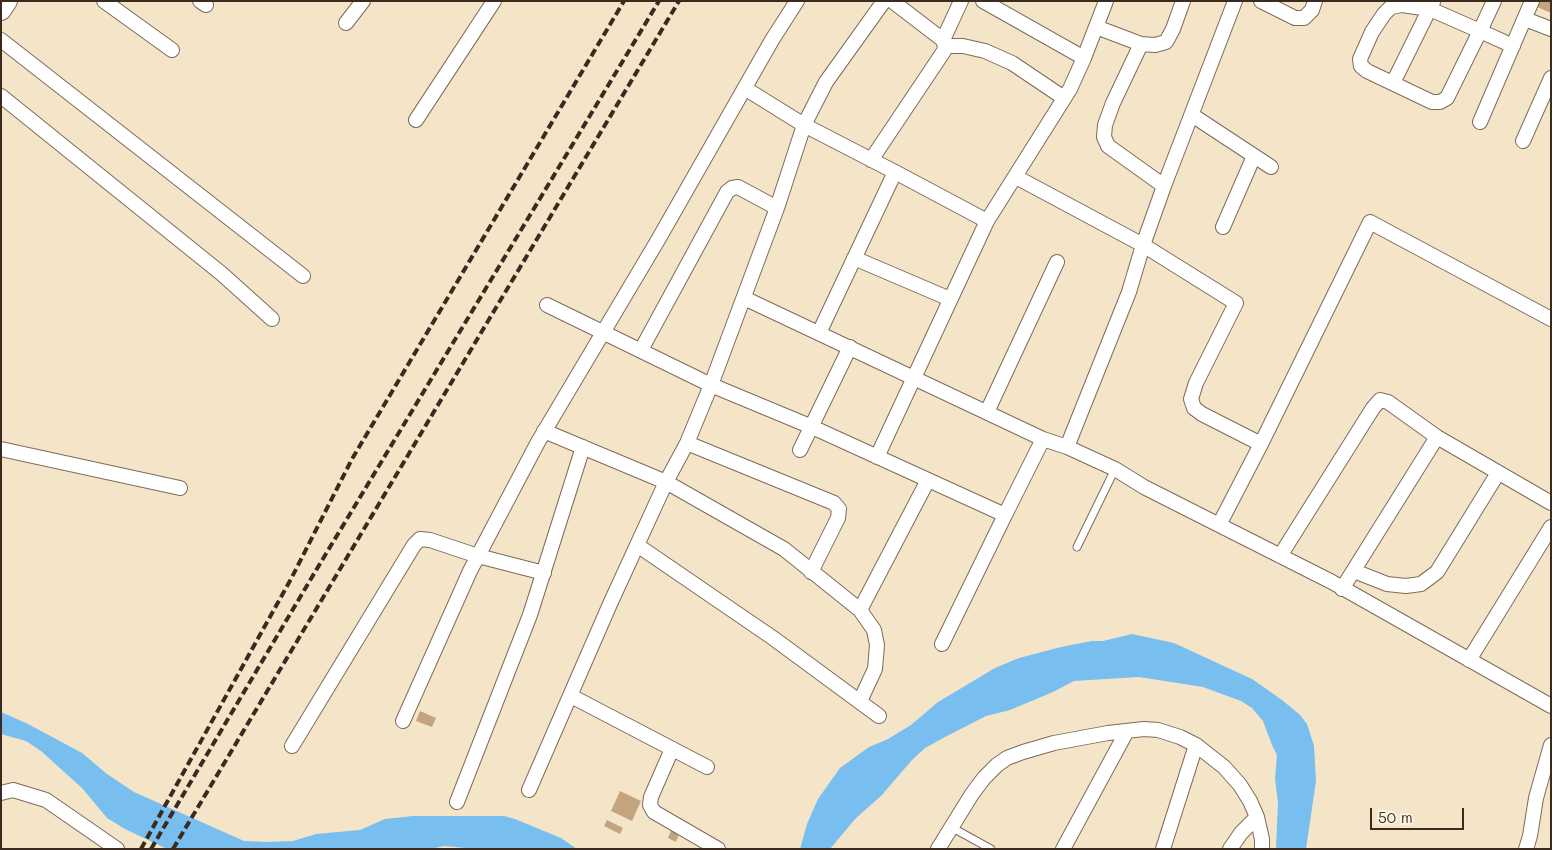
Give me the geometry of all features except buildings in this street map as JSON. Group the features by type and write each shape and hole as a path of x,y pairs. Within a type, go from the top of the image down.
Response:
{"street":[{"path":"1,10 7,1"},
{"path":"104,1 172,50"},
{"path":"346,23 363,1"},
{"path":"416,120 494,1"},
{"path":"403,721 478,556 544,431 746,89 772,40 798,1"},
{"path":"529,790 666,482 687,443 711,385 777,208 804,125 826,82 884,1"},
{"path":"871,160 944,51 944,43 961,1"},
{"path":"983,1 1084,58"},
{"path":"877,457 987,221 1064,98 1084,58 1106,1"},
{"path":"1096,27 1141,44 1155,45 1166,42 1183,1"},
{"path":"1067,447 1129,292 1164,186 1235,1"},
{"path":"1261,1 1295,18 1304,18 1312,10 1315,1"},
{"path":"1494,1 1480,31 1447,98 1440,102 1432,102 1361,66 1360,59 1372,32 1384,14 1391,7 1402,5 1431,5 1480,31 1513,46"},
{"path":"1480,122 1532,1"},
{"path":"898,3 944,43 986,52 1012,63 1064,98"},
{"path":"1393,83 1431,5"},
{"path":"1525,19 1551,29"},
{"path":"1,40 303,276"},
{"path":"1141,44 1105,125 1104,137 1108,146 1164,186"},
{"path":"1523,141 1551,78"},
{"path":"746,89 804,125 987,221"},
{"path":"1,96 222,274 272,319"},
{"path":"1192,114 1272,167"},
{"path":"1222,227 1254,156"},
{"path":"819,333 895,172"},
{"path":"1016,176 1143,245 1236,303 1196,383 1191,399 1194,408 1202,414 1261,444"},
{"path":"641,350 727,192 732,188 738,187 777,208"},
{"path":"1219,525 1370,222 1551,319"},
{"path":"854,258 950,299"},
{"path":"987,412 1057,262"},
{"path":"744,298 1043,439 1067,447 1115,470 1144,487 1342,589 1551,706"},
{"path":"547,305 711,385 812,427 1004,515"},
{"path":"800,450 850,347"},
{"path":"1280,556 1380,400 1388,402 1437,437 1551,503"},
{"path":"544,431 666,482 784,549 860,610 874,630 877,644 875,669 860,701"},
{"path":"1342,589 1437,437"},
{"path":"942,644 1043,439"},
{"path":"687,443 834,503 839,509 838,518 811,572"},
{"path":"457,802 530,615 584,447"},
{"path":"1,449 180,488"},
{"path":"1354,571 1387,584 1406,586 1421,584 1437,572 1498,473"},
{"path":"860,610 928,480"},
{"path":"1469,660 1551,527"},
{"path":"292,746 414,545 420,540 430,540 478,556 544,573"},
{"path":"638,545 773,638 879,716"},
{"path":"571,696 707,766"},
{"path":"938,849 984,778 1007,758 1054,743 1108,733 1144,729 1158,730 1180,736 1196,745 1224,767 1240,785 1250,801 1257,817 1262,839 1262,849"},
{"path":"1064,849 1127,731"},
{"path":"1163,849 1196,745"},
{"path":"1526,849 1536,798 1551,745"},
{"path":"672,748 651,797 650,806 654,812 718,849"},
{"path":"1,793 13,790 46,800 117,849"},
{"path":"1230,849 1241,833 1257,817"}],"lane":[{"path":"1077,547 1115,470"},
{"path":"951,827 991,849"}],"water":[{"path":"1132,634 1174,643 1252,679 1300,715 1307,724 1314,746 1316,781 1306,849 1276,849 1278,802 1275,779 1277,755 1263,721 1252,708 1241,701 1203,687 1139,677 1074,681 1010,710 986,716 925,748 881,796 856,818 830,849 800,849 807,824 818,799 840,768 869,747 888,739 911,725 938,702 995,668 1019,658 1061,647 1092,641 1103,641"},
{"path":"1,712 82,753 107,774 134,792 244,841 293,841 316,834 360,830 385,819 413,816 504,816 561,838 577,849 477,849 444,846 430,849 167,849 125,829 107,818 83,789 41,751 26,741 1,734"}],"railway":[{"path":"141,849 291,579 352,459 624,1"},
{"path":"151,849 315,572 659,1"},
{"path":"173,849 679,1"}]}
